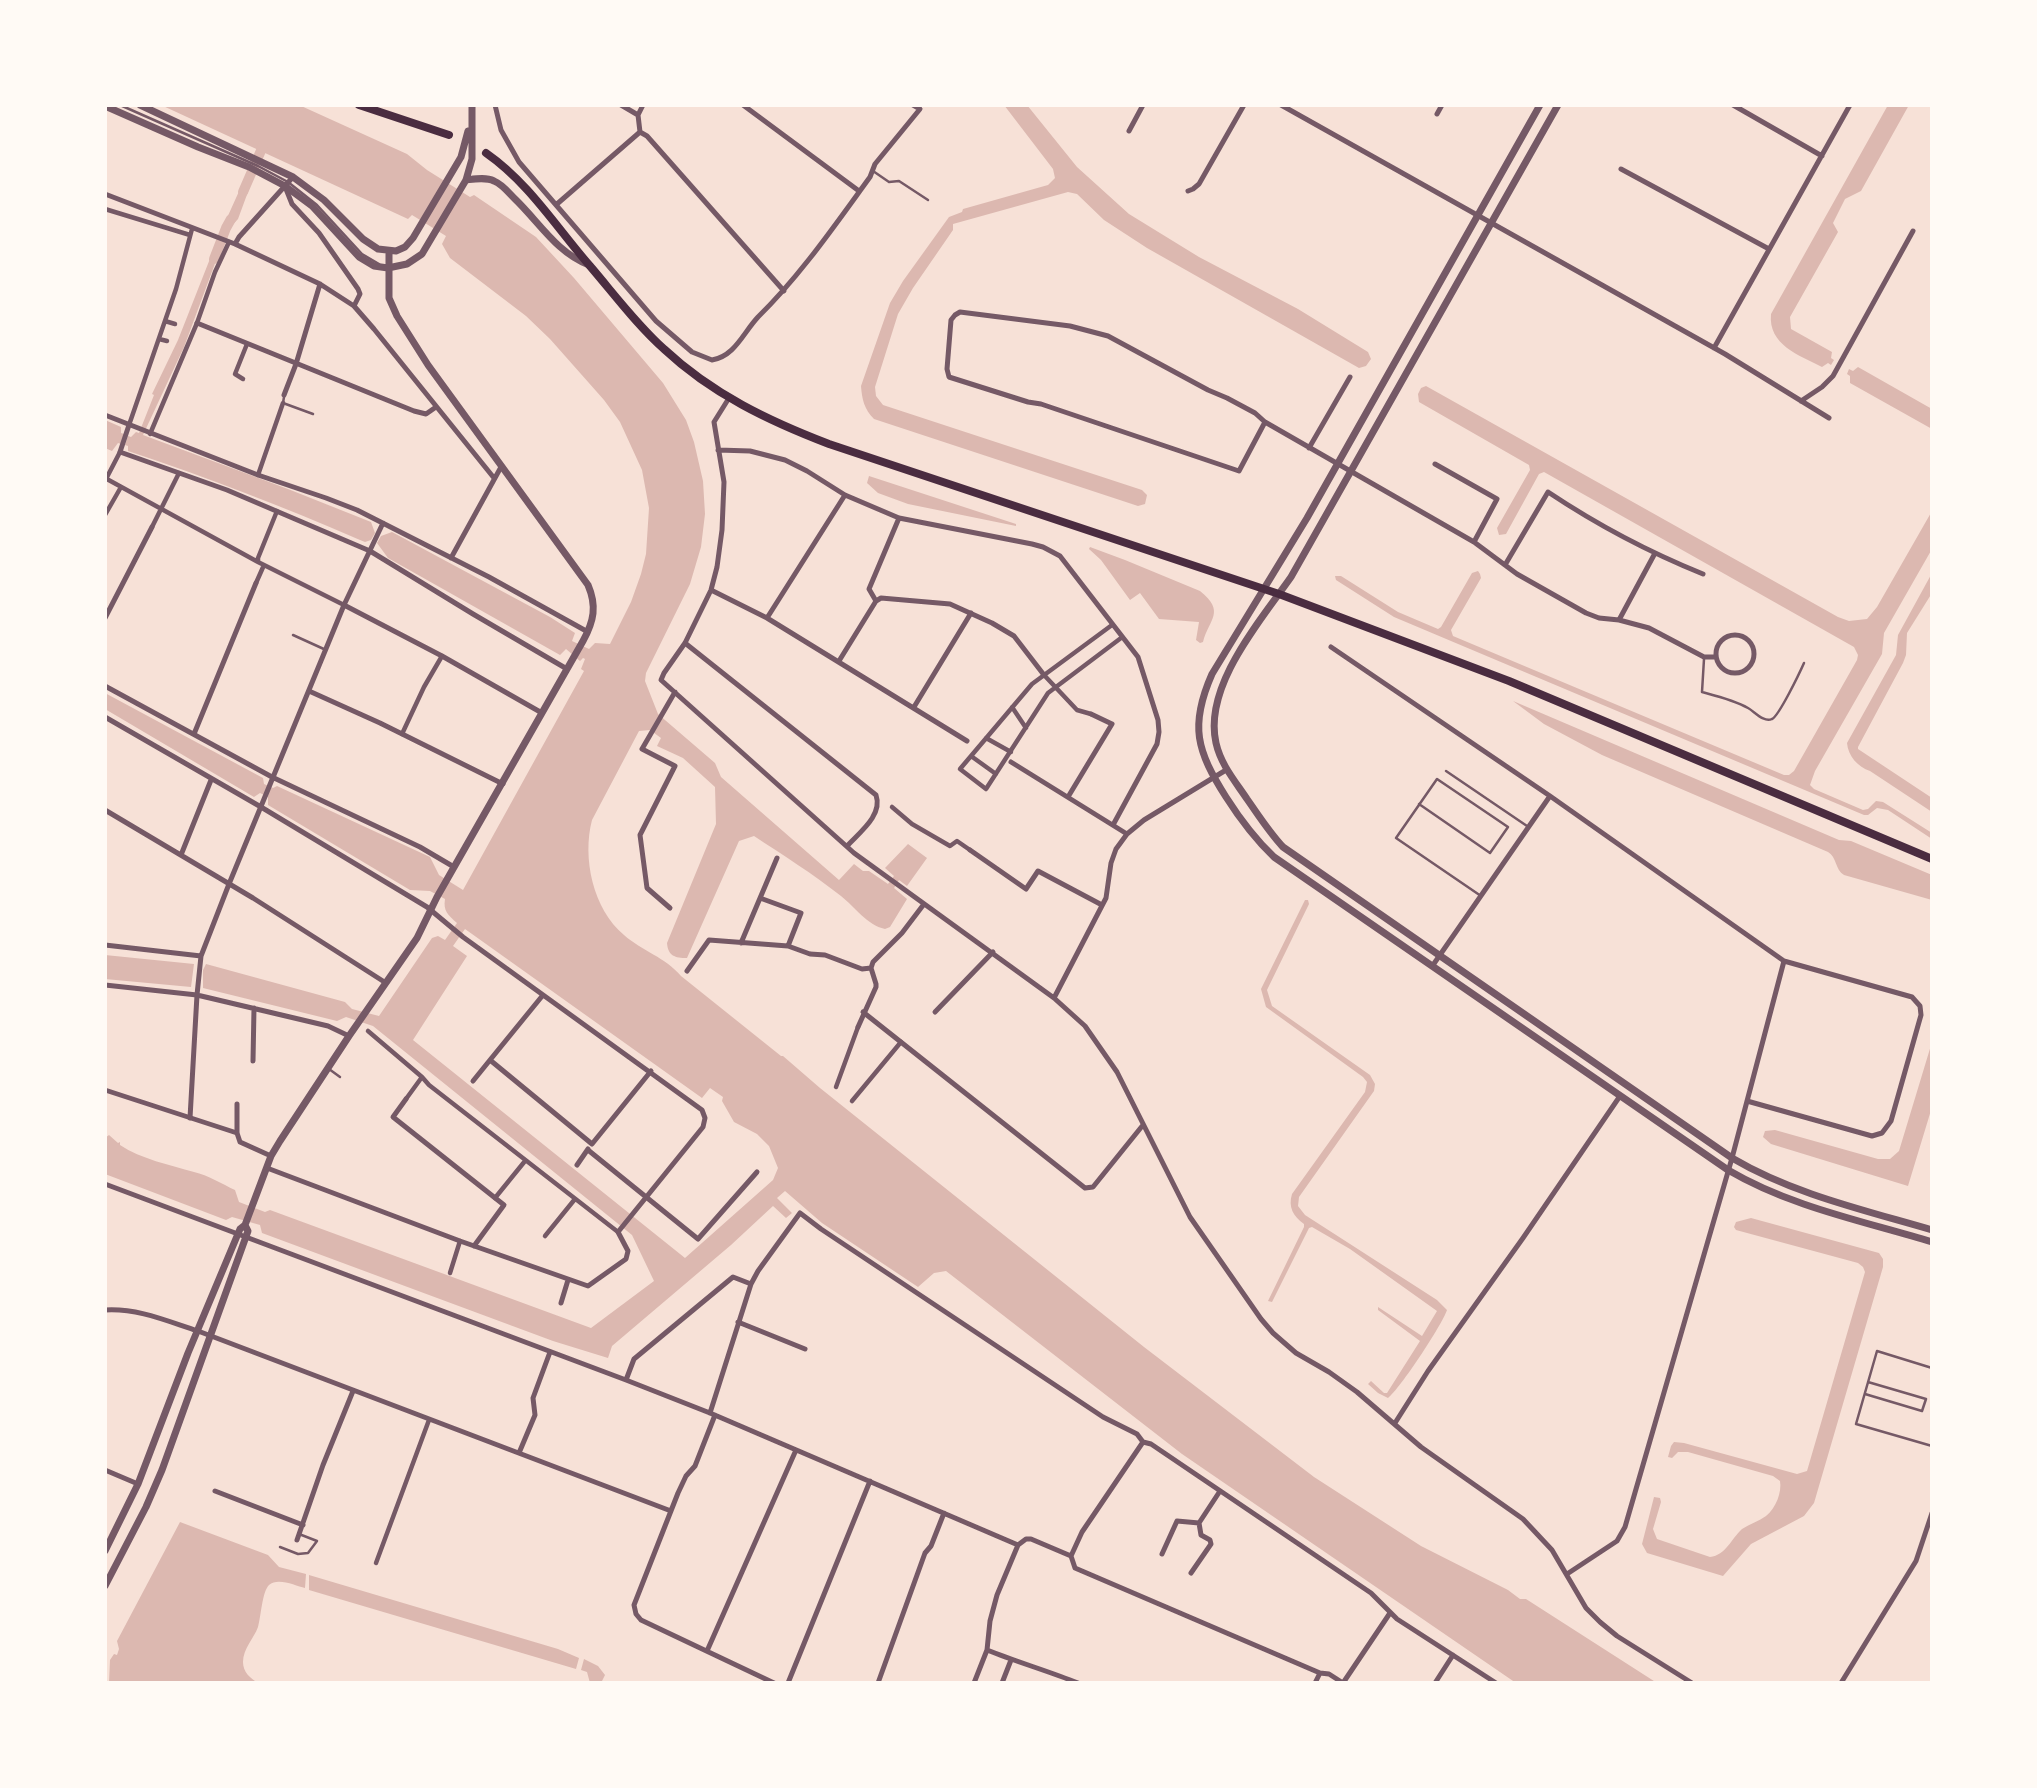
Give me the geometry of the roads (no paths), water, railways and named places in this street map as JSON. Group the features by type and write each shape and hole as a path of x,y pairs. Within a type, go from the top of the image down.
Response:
{"main road":[{"path":"359,105 369,106 449,135"},
{"path":"486,153 512,173 663,348 695,375 729,398 773,421 829,444 1279,594 1509,681 1932,859"}],"street":[{"path":"140,105 324,200 363,239 378,250 389,252 405,247 447,181 465,148 472,107"},
{"path":"495,105 497,119 507,143 519,162 656,321 692,352 712,360 725,356 736,346 757,318 784,290 919,110 913,105"},
{"path":"621,105 638,115"},
{"path":"640,132 638,115 643,105"},
{"path":"743,105 859,191"},
{"path":"751,111 755,105"},
{"path":"1129,131 1143,105"},
{"path":"1188,191 1199,184 1244,105"},
{"path":"1281,105 1714,348 1829,418"},
{"path":"1437,114 1442,105"},
{"path":"1540,105 1307,518 1212,674 1202,701 1199,719 1199,740 1206,763 1237,815 1274,857 1728,1170 1781,1197 1932,1242"},
{"path":"1558,105 1291,576 1263,614 1227,675 1214,720 1218,750 1226,770 1271,835 1283,847 1732,1157 1787,1186 1932,1230"},
{"path":"1733,105 1822,156"},
{"path":"1714,348 1850,105"},
{"path":"105,106 198,147 255,164"},
{"path":"289,182 359,257 374,266 388,268 407,264 425,250 466,180 472,159 472,107"},
{"path":"557,204 640,132"},
{"path":"640,132 647,136 784,290"},
{"path":"1621,169 1769,249"},
{"path":"466,180 489,180 498,183 554,242 575,260 589,265"},
{"path":"148,432 230,242 239,237 289,182"},
{"path":"289,182 292,204 319,233 358,289 360,294 354,306"},
{"path":"105,194 191,232"},
{"path":"105,209 230,242 320,284 354,306 494,478"},
{"path":"1801,401 1833,376 1913,231"},
{"path":"191,232 159,339 121,449 106,479 261,564 442,656 542,713"},
{"path":"105,1551 138,1484 188,1353 248,1231 245,1225 271,1156 424,927 437,897 574,658 593,618 594,607 588,585 428,365 397,316 389,299 389,252"},
{"path":"284,395 320,284"},
{"path":"1265,422 1239,471 1041,404 949,377 947,369 951,320 960,312 971,313 1070,326 1108,336 1255,413 1265,422 1309,448 1474,542 1517,574 1586,613 1649,628 1704,657 1716,657"},
{"path":"165,321 175,324"},
{"path":"197,323 414,411 426,414 436,407"},
{"path":"159,339 167,341"},
{"path":"243,379 235,374 247,344"},
{"path":"1309,448 1350,377"},
{"path":"729,398 714,422 724,482 722,530 711,590 685,643 662,677 663,682 854,853 993,952 1078,1019 1117,1072 1190,1217 1273,1333 1296,1353 1357,1392 1421,1447 1523,1519 1552,1550 1586,1608 1600,1622 1617,1636 1692,1683"},
{"path":"258,475 283,403"},
{"path":"105,415 258,475 326,498 383,523 588,632"},
{"path":"121,449 277,510 370,551 567,669"},
{"path":"718,450 750,451 785,460 845,495 899,518 1032,544 1052,551 1065,561 1138,657 1158,720 1157,744 1113,825"},
{"path":"1435,464 1496,499 1474,542"},
{"path":"451,558 501,467"},
{"path":"105,618 179,473"},
{"path":"105,515 121,487"},
{"path":"1505,565 1548,492 1589,520 1654,555 1703,574"},
{"path":"767,618 845,495"},
{"path":"194,734 256,583 261,564 258,558 277,510"},
{"path":"876,601 869,589 899,518"},
{"path":"190,1118 201,956 344,605 383,523"},
{"path":"1619,620 1654,555"},
{"path":"711,590 767,618 977,747"},
{"path":"839,661 876,601 881,598 950,604 1014,636 1054,687 1077,710 1112,724 1068,797"},
{"path":"914,707 971,613"},
{"path":"1112,625 1032,684 960,769 986,789 1008,761 1048,693 1121,638"},
{"path":"1734,635 1745,638 1754,653 1751,664 1734,673 1723,668 1716,657 1720,642 1734,635"},
{"path":"685,643 876,794 877,812 847,846"},
{"path":"1331,647 1550,796 1784,961 1912,997 1920,1006 1921,1015 1891,1121 1882,1133 1872,1136 1747,1101"},
{"path":"402,734 442,656"},
{"path":"105,686 272,777 420,847 454,867"},
{"path":"309,691 503,784"},
{"path":"670,908 647,888 640,835 675,766 642,749 675,692"},
{"path":"1012,707 1026,728"},
{"path":"105,717 431,910 451,929 702,1110 705,1118 703,1127 620,1230"},
{"path":"986,738 1011,752"},
{"path":"971,756 996,774"},
{"path":"1008,761 1127,834"},
{"path":"1054,998 1108,892 1113,857 1127,834 1144,820 1226,770"},
{"path":"181,855 211,780"},
{"path":"1433,965 1550,796"},
{"path":"892,807 912,824 950,846 957,841 1026,888 1038,871 1102,905"},
{"path":"105,810 386,983"},
{"path":"741,943 777,858"},
{"path":"760,898 801,913 788,946"},
{"path":"835,1087 876,984 871,968 873,962 902,933 925,904"},
{"path":"1382,930 1389,919"},
{"path":"687,971 709,940 788,946 810,954 825,955 862,969 871,968"},
{"path":"105,945 201,956"},
{"path":"935,1012 993,952"},
{"path":"1567,1574 1617,1541 1625,1527 1732,1157 1784,961"},
{"path":"105,985 197,992 328,1026 349,1036"},
{"path":"474,1081 543,995"},
{"path":"253,1061 254,1008"},
{"path":"863,1012 1085,1188 1093,1187 1143,1125"},
{"path":"267,1168 460,1241 590,1286 626,1259 628,1251 620,1230 525,1161 429,1085 368,1031"},
{"path":"852,1101 901,1042"},
{"path":"490,1060 593,1144"},
{"path":"577,1165 651,1071"},
{"path":"422,1077 393,1117 504,1205 474,1246"},
{"path":"1395,1423 1428,1371 1628,1085"},
{"path":"105,1090 237,1133"},
{"path":"237,1104 237,1133 240,1142 271,1156"},
{"path":"588,1150 698,1239 757,1172"},
{"path":"495,1198 525,1161"},
{"path":"105,1184 712,1414 1017,1545"},
{"path":"545,1236 575,1199"},
{"path":"774,1683 641,1620 636,1614 635,1605 686,1476 695,1466 751,1284 800,1213 1093,1410 1137,1434 1143,1442 1151,1444 1371,1593 1396,1619 1496,1683"},
{"path":"105,1586 162,1470 214,1337 245,1237"},
{"path":"450,1273 460,1241"},
{"path":"626,1380 635,1359 733,1277 751,1284"},
{"path":"561,1303 568,1280"},
{"path":"105,1310 142,1312 214,1337 671,1511"},
{"path":"738,1322 805,1349"},
{"path":"519,1453 535,1415 533,1398 550,1352"},
{"path":"298,1537 353,1391"},
{"path":"376,1563 429,1420"},
{"path":"1143,1442 1082,1532 1071,1556 1075,1569 1320,1673 1329,1674 1343,1683 1390,1613"},
{"path":"707,1651 796,1450"},
{"path":"105,1470 138,1484"},
{"path":"788,1683 870,1481"},
{"path":"215,1492 303,1525"},
{"path":"1191,1573 1211,1544 1210,1540 1201,1535 1199,1523 1220,1492"},
{"path":"878,1683 925,1553 944,1513"},
{"path":"1841,1683 1912,1569 1932,1513"},
{"path":"1162,1555 1177,1521 1199,1523"},
{"path":"974,1683 987,1650 990,1621 997,1595 1017,1545 1031,1539 1071,1556"},
{"path":"987,1650 1078,1683"},
{"path":"1435,1683 1453,1655"},
{"path":"1002,1683 1011,1660"},
{"path":"1315,1683 1320,1673"}],"lane":[{"path":"120,105 255,164"},
{"path":"873,171 889,182 899,181 928,200"},
{"path":"284,395 283,403 313,414"},
{"path":"293,635 326,650"},
{"path":"1704,657 1702,692 1746,707 1770,720 1780,711 1804,663"},
{"path":"1446,771 1528,828"},
{"path":"1419,804 1490,853 1508,827 1437,779 1419,804 1396,838 1481,896"},
{"path":"328,1068 340,1077"},
{"path":"1932,1368 1877,1352 1856,1424 1932,1447"},
{"path":"1865,1394 1922,1411 1926,1399 1868,1382"},
{"path":"279,1547 298,1554 308,1553 317,1541 298,1537"}],"waterway":[{"path":"243,192 266,139"},
{"path":"214,259 231,219"}]}
